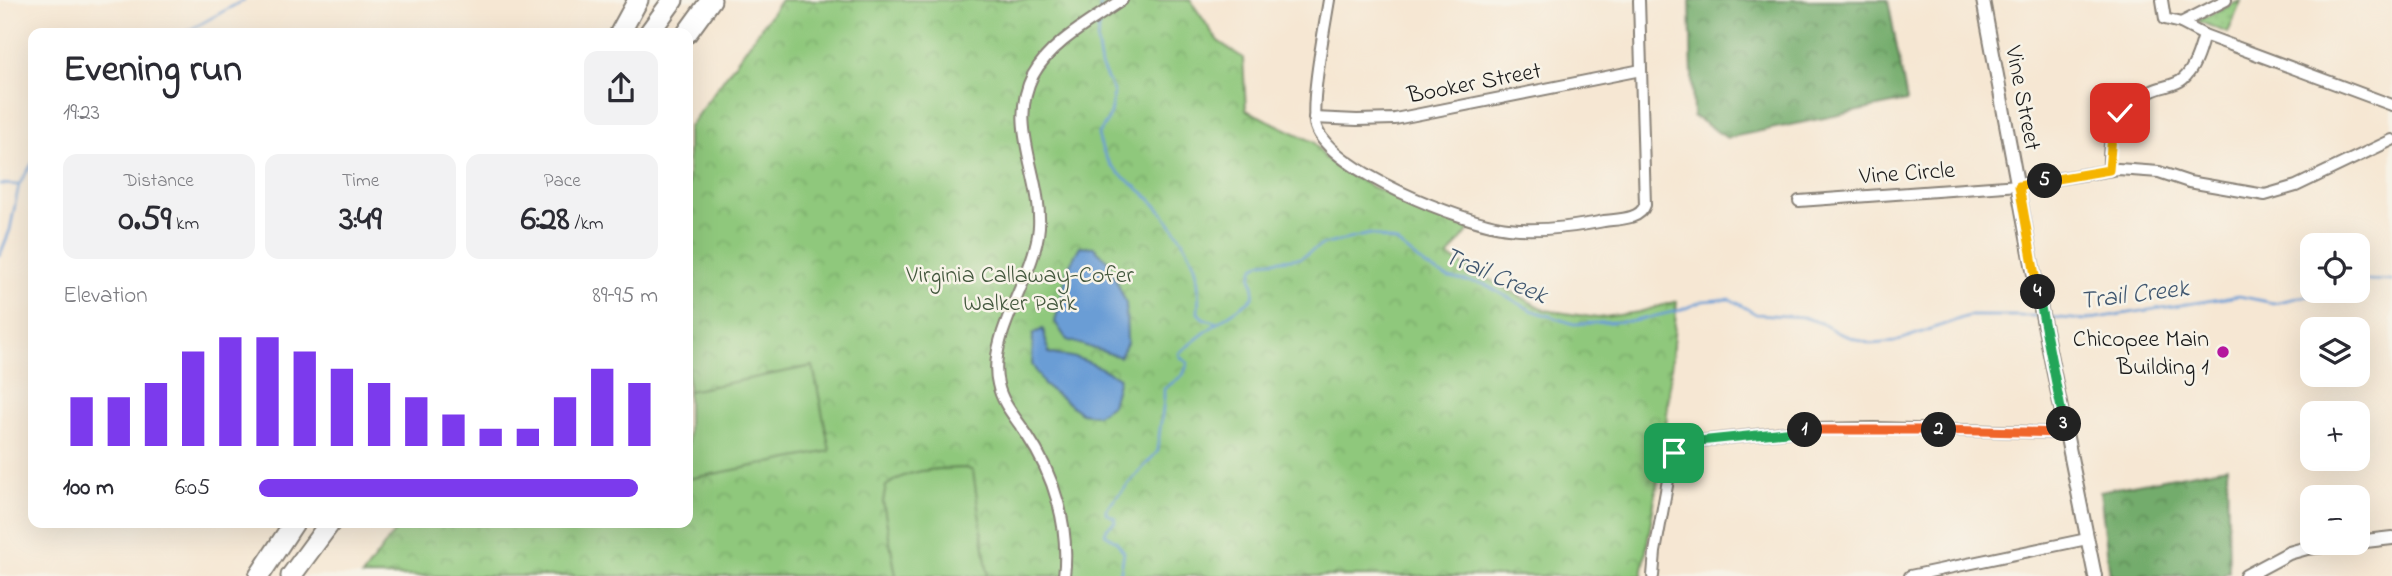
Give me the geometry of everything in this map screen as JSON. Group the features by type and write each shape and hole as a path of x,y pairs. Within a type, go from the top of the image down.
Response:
{"highway":[{"path":"623,28 638,0"},
{"path":"653,28 673,0"},
{"path":"691,28 711,0"},
{"path":"259,576 291,528"},
{"path":"291,576 326,528"}],"street":[{"path":"1064,576 1064,538 1052,484 1028,436 1007,408 996,371 999,343 1029,270 1039,225 1035,182 1023,130 1027,89 1040,65 1053,50 1122,0"},
{"path":"1329,0 1314,118 1321,140 1347,162 1403,193 1480,222 1512,229 1581,225 1642,213 1646,205 1639,0"},
{"name":"Vine Street","path":"1983,0 2035,280 2095,576"},
{"path":"2162,0 2165,19 2392,105"},
{"path":"2181,23 2226,0"},
{"path":"2109,170 2113,124 2120,113 2152,90 2183,79 2199,54 2204,35"},
{"name":"Booker Street","path":"1314,118 1376,121 1395,119 1641,70"},
{"name":"Vine Circle","path":"1799,201 2019,186 2109,170 2159,172 2189,182 2265,195 2296,186 2392,140"},
{"path":"1653,576 1672,458 1678,449 1690,442 1812,429 2066,433"},
{"path":"2370,541 2392,538"},
{"path":"1910,576 2087,539"},
{"path":"2246,576 2289,552 2300,550"}],"green space":[{"name":"Virginia Callaway-Cofer Walker Park","path":"781,0 1190,0 1218,41 1243,58 1246,110 1314,142 1325,158 1372,187 1471,227 1448,257 1545,310 1598,318 1639,312 1677,301 1665,437 1642,576 362,576 397,528 693,528 693,121"},
{"path":"1690,0 1888,0 1907,101 1727,138 1693,116"},
{"path":"2241,1 2228,33 2197,21 2235,3"},
{"path":"813,366 830,451 693,478 693,390"},
{"path":"2227,467 2229,572 2222,576 2110,576 2100,491"},
{"path":"966,468 973,471 988,576 896,576 883,502 886,486 914,473"}],"water":[{"path":"1080,246 1094,247 1108,261 1126,303 1127,343 1120,357 1067,340 1055,322 1069,266"},
{"path":"1043,329 1049,353 1084,360 1119,378 1112,405 1097,415 1081,413 1044,385 1032,364 1033,334"}],"waterway":[{"name":"Trail Creek","path":"193,28 244,0"},
{"name":"Trail Creek","path":"1100,11 1101,0"},
{"name":"Trail Creek","path":"1099,21 1097,42 1101,66 1114,93 1109,118 1098,135 1102,148 1117,172 1148,197 1177,233 1195,265 1198,313 1217,323"},
{"path":"0,255 10,230 19,185 28,170"},
{"path":"0,184 19,185"},
{"name":"Trail Creek","path":"1120,576 1124,552 1116,541 1105,534 1107,528 1115,522 1115,518 1106,513 1106,509 1158,451 1164,389 1183,375 1188,363 1179,353 1253,298 1251,277 1254,267 1262,262 1300,258 1322,245 1370,234 1396,242 1427,267 1449,278 1484,284 1531,310 1574,324 1634,321 1681,310 1703,301 1730,299 1756,314 1803,317 1871,344 1894,342 1968,316 2038,316"},
{"name":"Trail Creek","path":"2370,280 2392,281"},
{"name":"Trail Creek","path":"2048,317 2084,320 2239,296 2273,303 2300,297"}],"place":[{"name":"Chicopee Main Building 1","path":"2223,352"}],"route":[{"path":"1674,453 1690,442 1812,429 2066,433 2019,186 2109,170 2110,139 2113,124 2120,113"}]}
